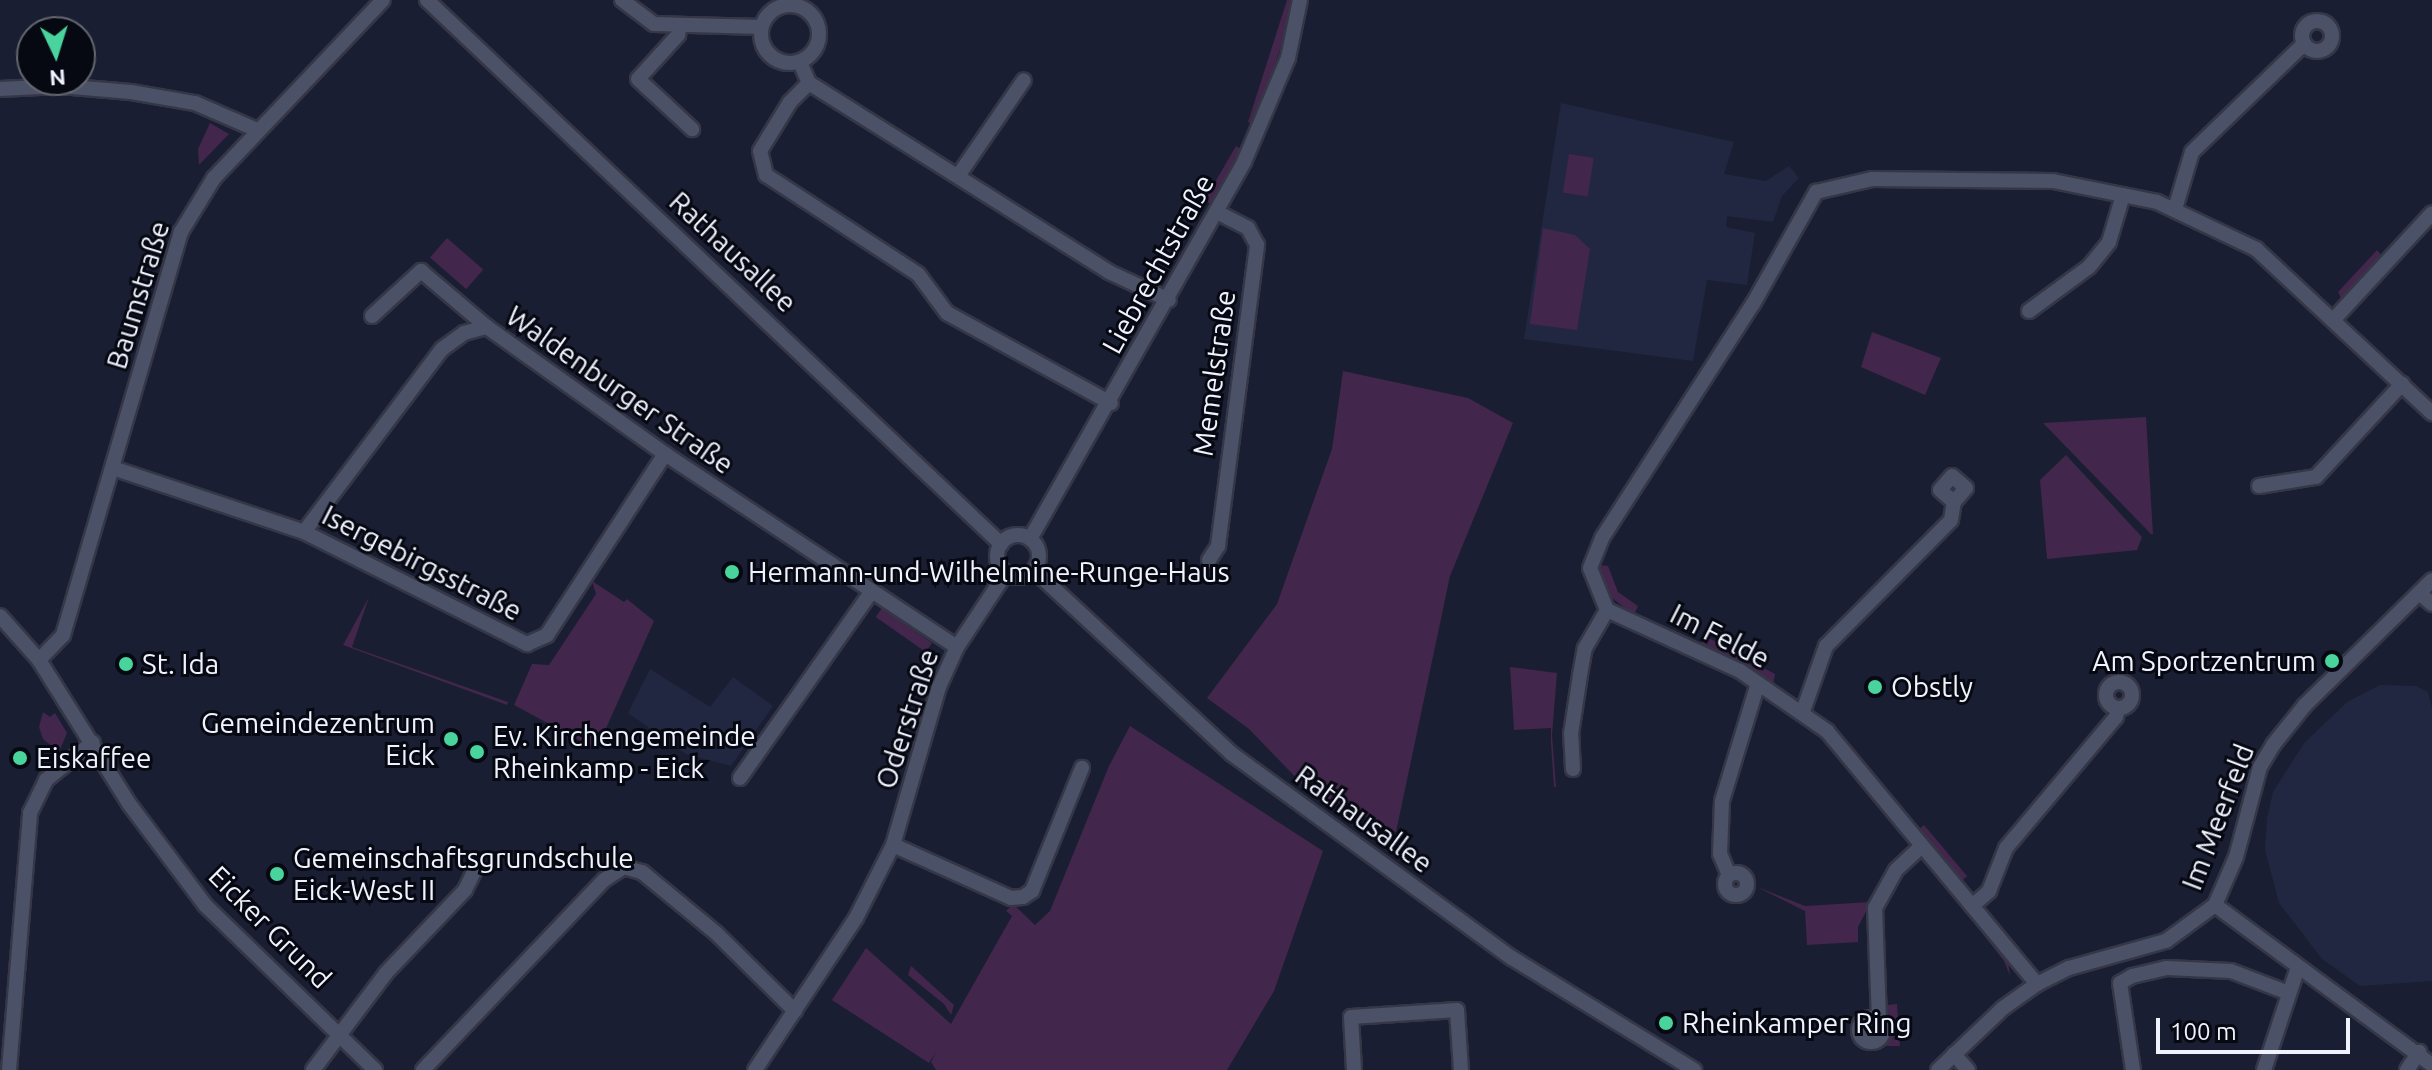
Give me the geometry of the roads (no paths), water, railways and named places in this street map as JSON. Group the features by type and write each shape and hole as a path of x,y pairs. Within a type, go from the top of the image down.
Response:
{"street":[{"name":"Baumstraße","path":"39,660 63,635 181,232 214,178 383,0"},
{"name":"Rathausallee","path":"427,0 1001,544"},
{"path":"622,0 654,24 761,27"},
{"name":"Liebrechtstraße","path":"1030,539 1111,403 1217,212 1288,58 1300,0"},
{"path":"761,27 776,4 794,4 817,21 819,40 800,62"},
{"path":"680,25 678,35 638,79 692,129"},
{"path":"761,27 770,56 800,62"},
{"path":"2175,209 2192,152 2304,44"},
{"path":"800,62 809,83 1109,272 1169,300"},
{"path":"958,176 1024,80"},
{"path":"809,83 790,102 760,151 766,175 918,274 947,313 1111,403"},
{"path":"0,89 60,86 131,92 195,103 257,130"},
{"path":"1573,769 1571,734 1585,648 1607,610 1590,568 1602,538 1753,304 1816,192 1829,186 1872,179 2053,181 2175,209 2256,249 2432,413"},
{"path":"2029,311 2089,267 2109,242 2123,195"},
{"name":"Memelstraße","path":"1209,560 1218,546 1257,245 1248,228 1217,212"},
{"path":"2334,319 2432,213"},
{"path":"372,316 421,271 487,327"},
{"name":"Waldenburger Straße","path":"304,532 442,349 464,333 487,327 665,454 957,647"},
{"path":"2259,486 2316,477 2402,384"},
{"name":"Isergebirgsstraße","path":"113,468 304,532 527,644 547,635 665,454"},
{"path":"1803,711 1826,646 1940,534 1951,520 1954,502"},
{"path":"1014,535 1030,539 1039,551 1034,570 1017,577 1006,573 997,559 1001,544 1014,535"},
{"name":"Rathausallee","path":"1034,570 1184,714 1245,764 1512,958 1694,1070"},
{"name":"Oderstraße","path":"755,1070 830,964 893,845 939,687 957,647 1006,573"},
{"name":"Im Meerfeld","path":"1938,1070 2037,984 2069,968 2166,941 2215,905 2236,857 2260,767 2273,745 2322,687 2432,580"},
{"path":"740,778 871,592"},
{"path":"2419,593 2432,604"},
{"name":"Im Felde","path":"1607,610 1758,683 1803,711 1827,731 2037,984"},
{"name":"Eicker Grund","path":"0,616 39,660 130,805 205,905 375,1070"},
{"path":"1729,875 1720,854 1722,801 1758,683"},
{"path":"1972,906 1989,891 2006,848 2116,717 2118,708"},
{"path":"9,1070 30,813 46,780 93,742"},
{"path":"893,845 1011,898 1023,897 1032,891 1082,768"},
{"path":"1879,1021 1875,908 1896,870 1922,846"},
{"path":"313,1070 338,1031 465,890 477,865"},
{"path":"423,1070 604,880 624,867 642,872 691,913 795,1011"},
{"path":"2215,905 2419,1052 2432,1065"},
{"path":"2264,1070 2286,992 2298,967"},
{"path":"2133,1070 2120,983 2150,971 2183,968 2231,971 2286,992"},
{"path":"1354,1070 1351,1017 1457,1010 1461,1070"},
{"path":"2407,1070 2419,1052"},
{"path":"1954,1054 1968,1070"}],"place":[{"name":"Hermann-und-Wilhelmine-Runge-Haus","path":"732,572"},
{"name":"Am Sportzentrum","path":"2332,661"},
{"name":"St. Ida","path":"126,664"},
{"name":"Obstly","path":"1875,687"},
{"name":"Gemeindezentrum Eick","path":"451,739"},
{"name":"Ev. Kirchengemeinde Rheinkamp - Eick","path":"477,752"},
{"name":"Eiskaffee","path":"20,758"},
{"name":"Gemeinschaftsgrundschule Eick-West II","path":"277,874"},
{"name":"Rheinkamper Ring","path":"1666,1023"}]}
